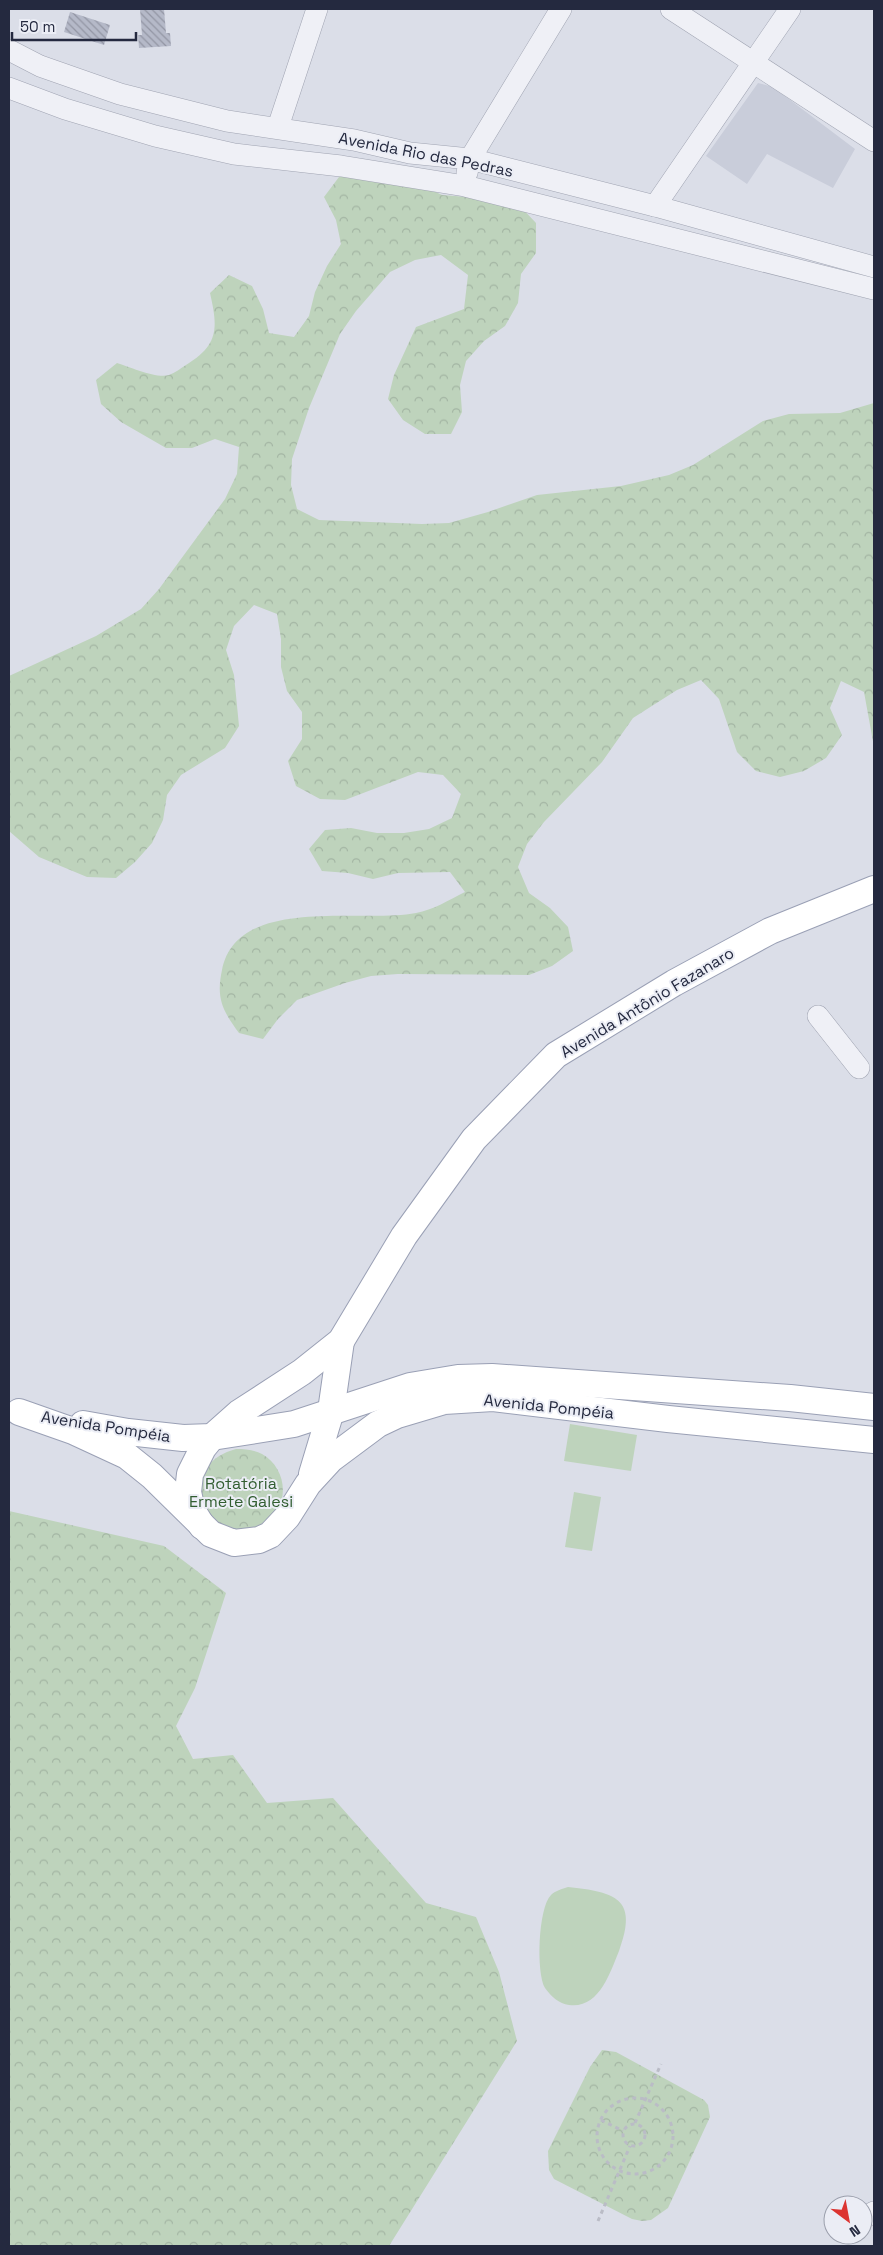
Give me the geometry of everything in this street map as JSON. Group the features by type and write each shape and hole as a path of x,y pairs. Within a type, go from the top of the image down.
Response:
{"main road":[{"name":"Avenida Antônio Fazanaro","path":"202,1526 192,1510 188,1492 190,1474 196,1460 212,1437 239,1413 302,1372 341,1341 404,1236 474,1139 556,1055 674,983 770,931 874,888"},
{"name":"Avenida Antônio Fazanaro","path":"308,1484 331,1411 341,1341"},
{"path":"341,1341 345,1366 349,1375 362,1388 380,1396"},
{"name":"Avenida Pompéia","path":"14,1411 128,1432 184,1438 212,1437 294,1424 380,1396 437,1381 492,1377 790,1398 874,1407"},
{"name":"Avenida Pompéia","path":"14,1411 73,1431 128,1456 152,1476 211,1534 228,1541 247,1543 259,1540 280,1526 294,1508 308,1484 331,1459 378,1424 421,1407 444,1401 493,1398 668,1420 874,1440"},
{"path":"833,1436 828,1424 831,1416 837,1412 874,1407"}],"street":[{"path":"278,127 317,9"},
{"path":"465,186 470,159 561,9"},
{"path":"671,9 874,141"},
{"path":"655,206 790,9"},
{"name":"Avenida Rio das Pedras","path":"9,50 40,66 120,94 227,120 354,140 410,153 470,159 655,206 874,267"},
{"name":"Avenida Rio das Pedras","path":"9,88 108,122 234,154 341,166 465,186 874,289"},
{"path":"818,1016 859,1068"}],"path":[{"path":"635,2123 661,2064"},
{"path":"624,2099 646,2099 660,2106 668,2116 673,2127 674,2140 670,2152 663,2162 652,2170 640,2174 628,2173 606,2161 600,2150 597,2137 601,2120 613,2104 624,2099"},
{"path":"601,2120 623,2130"},
{"path":"635,2123 641,2126 645,2136 641,2143 630,2146 624,2142 623,2130 628,2125 635,2123"},
{"path":"598,2221 630,2146"}],"shaded area":[{"path":"758,83 773,87 855,149 833,188 767,154 747,184 706,156"}],"green space":[{"path":"367,176 419,184 442,195 492,199 518,204 536,223 536,253 521,274 518,303 505,326 484,341 466,361 460,385 462,412 451,434 425,434 403,420 388,399 394,375 416,327 464,309 468,275 441,255 415,260 390,272 356,311 340,334 309,408 292,459 291,485 297,509 319,520 422,524 449,523 537,495 621,486 669,475 693,465 763,421 789,414 840,413 874,403 874,747 864,692 841,681 830,708 842,735 826,758 804,771 780,777 756,771 737,752 719,699 701,680 677,690 633,718 602,762 544,822 527,844 518,867 529,893 550,908 568,927 573,951 552,966 529,975 398,974 371,976 345,983 297,1000 278,1019 263,1039 239,1033 228,1017 220,996 222,970 232,946 251,931 276,921 304,917 393,915 422,912 465,892 450,872 398,873 373,879 348,873 322,871 309,849 325,830 351,828 377,833 404,833 429,829 452,818 461,794 443,775 418,772 345,800 320,799 296,786 288,761 302,739 302,712 287,691 281,667 281,639 277,614 254,605 234,626 226,650 234,675 239,726 225,748 181,775 167,795 163,820 152,843 135,862 116,878 87,877 39,857 9,831 9,676 96,636 141,609 159,589 225,499 237,474 239,447 215,439 192,448 166,448 121,422 101,404 96,380 117,363 136,370 164,376 173,373 197,358 210,343 215,326 210,293 229,275 252,286 263,309 269,333 294,337 309,316 315,292 327,266 341,244 336,220 324,197 339,177"},
{"path":"570,1424 637,1435 631,1471 564,1461"},
{"name":"Rotatória Ermete Galesi","path":"236,1449 256,1452 269,1459 282,1479 283,1495 281,1503 267,1526 252,1531 234,1533 219,1528 208,1517 201,1503 199,1487 204,1471 216,1458"},
{"path":"574,1492 601,1497 592,1551 565,1547"},
{"path":"9,1511 164,1546 226,1593 195,1688 176,1726 193,1759 233,1755 267,1803 333,1798 426,1903 476,1917 499,1972 517,2041 389,2246 9,2246"},
{"path":"568,1887 610,1895 619,1901 624,1909 626,1919 619,1951 607,1979 596,1995 579,2005 565,2004 553,1997 545,1988 540,1969 543,1913 551,1895"},
{"path":"602,2050 616,2052 704,2100 708,2105 710,2117 668,2208 651,2220 632,2219 554,2179 549,2170 548,2151 590,2067"}],"building":[{"path":"140,9 164,9 166,33 170,33 171,46 139,48 138,35 142,35"},
{"path":"70,12 110,25 104,45 64,32"}]}
